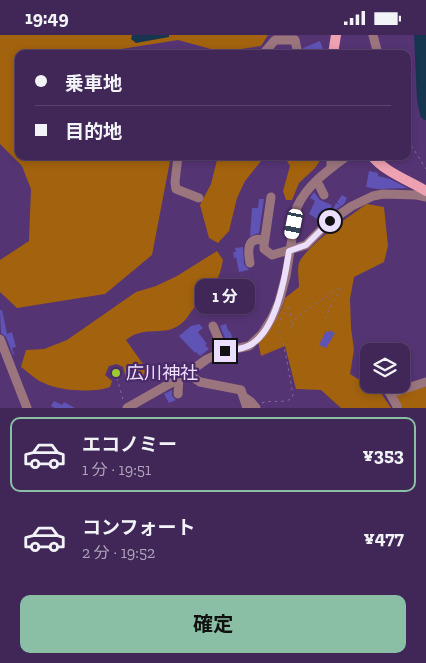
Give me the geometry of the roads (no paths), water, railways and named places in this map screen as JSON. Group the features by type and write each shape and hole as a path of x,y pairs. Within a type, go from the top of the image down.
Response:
{"main road":[{"path":"332,50 336,35"},
{"path":"375,160 426,191"}],"street":[{"path":"373,35 377,50"},
{"path":"267,50 275,40 291,39 295,40 298,50"},
{"path":"178,160 176,189 199,198"},
{"path":"330,160 331,167"},
{"path":"125,404 182,376 207,359 220,353 249,346 262,334 279,302 286,276 297,207 308,187 316,183 331,167 341,160"},
{"path":"316,183 324,195"},
{"path":"271,197 264,249 272,255 306,245 330,221 352,206 373,196 383,194 426,197"},
{"path":"250,263 247,250 249,245 260,239 264,240"},
{"path":"213,326 219,340 220,353"},
{"path":"0,339 27,408"},
{"path":"178,393 182,376"},
{"path":"182,376 191,376 200,382 241,390 244,397 253,407"},
{"path":"396,408 397,406 388,392 392,390 398,391 426,382"}],"water":[{"path":"132,35 169,35 169,37 136,43 131,39"}],"waterway":[{"path":"420,35 423,100 426,114"}],"place":[{"name":"広川神社","path":"116,373"}]}
